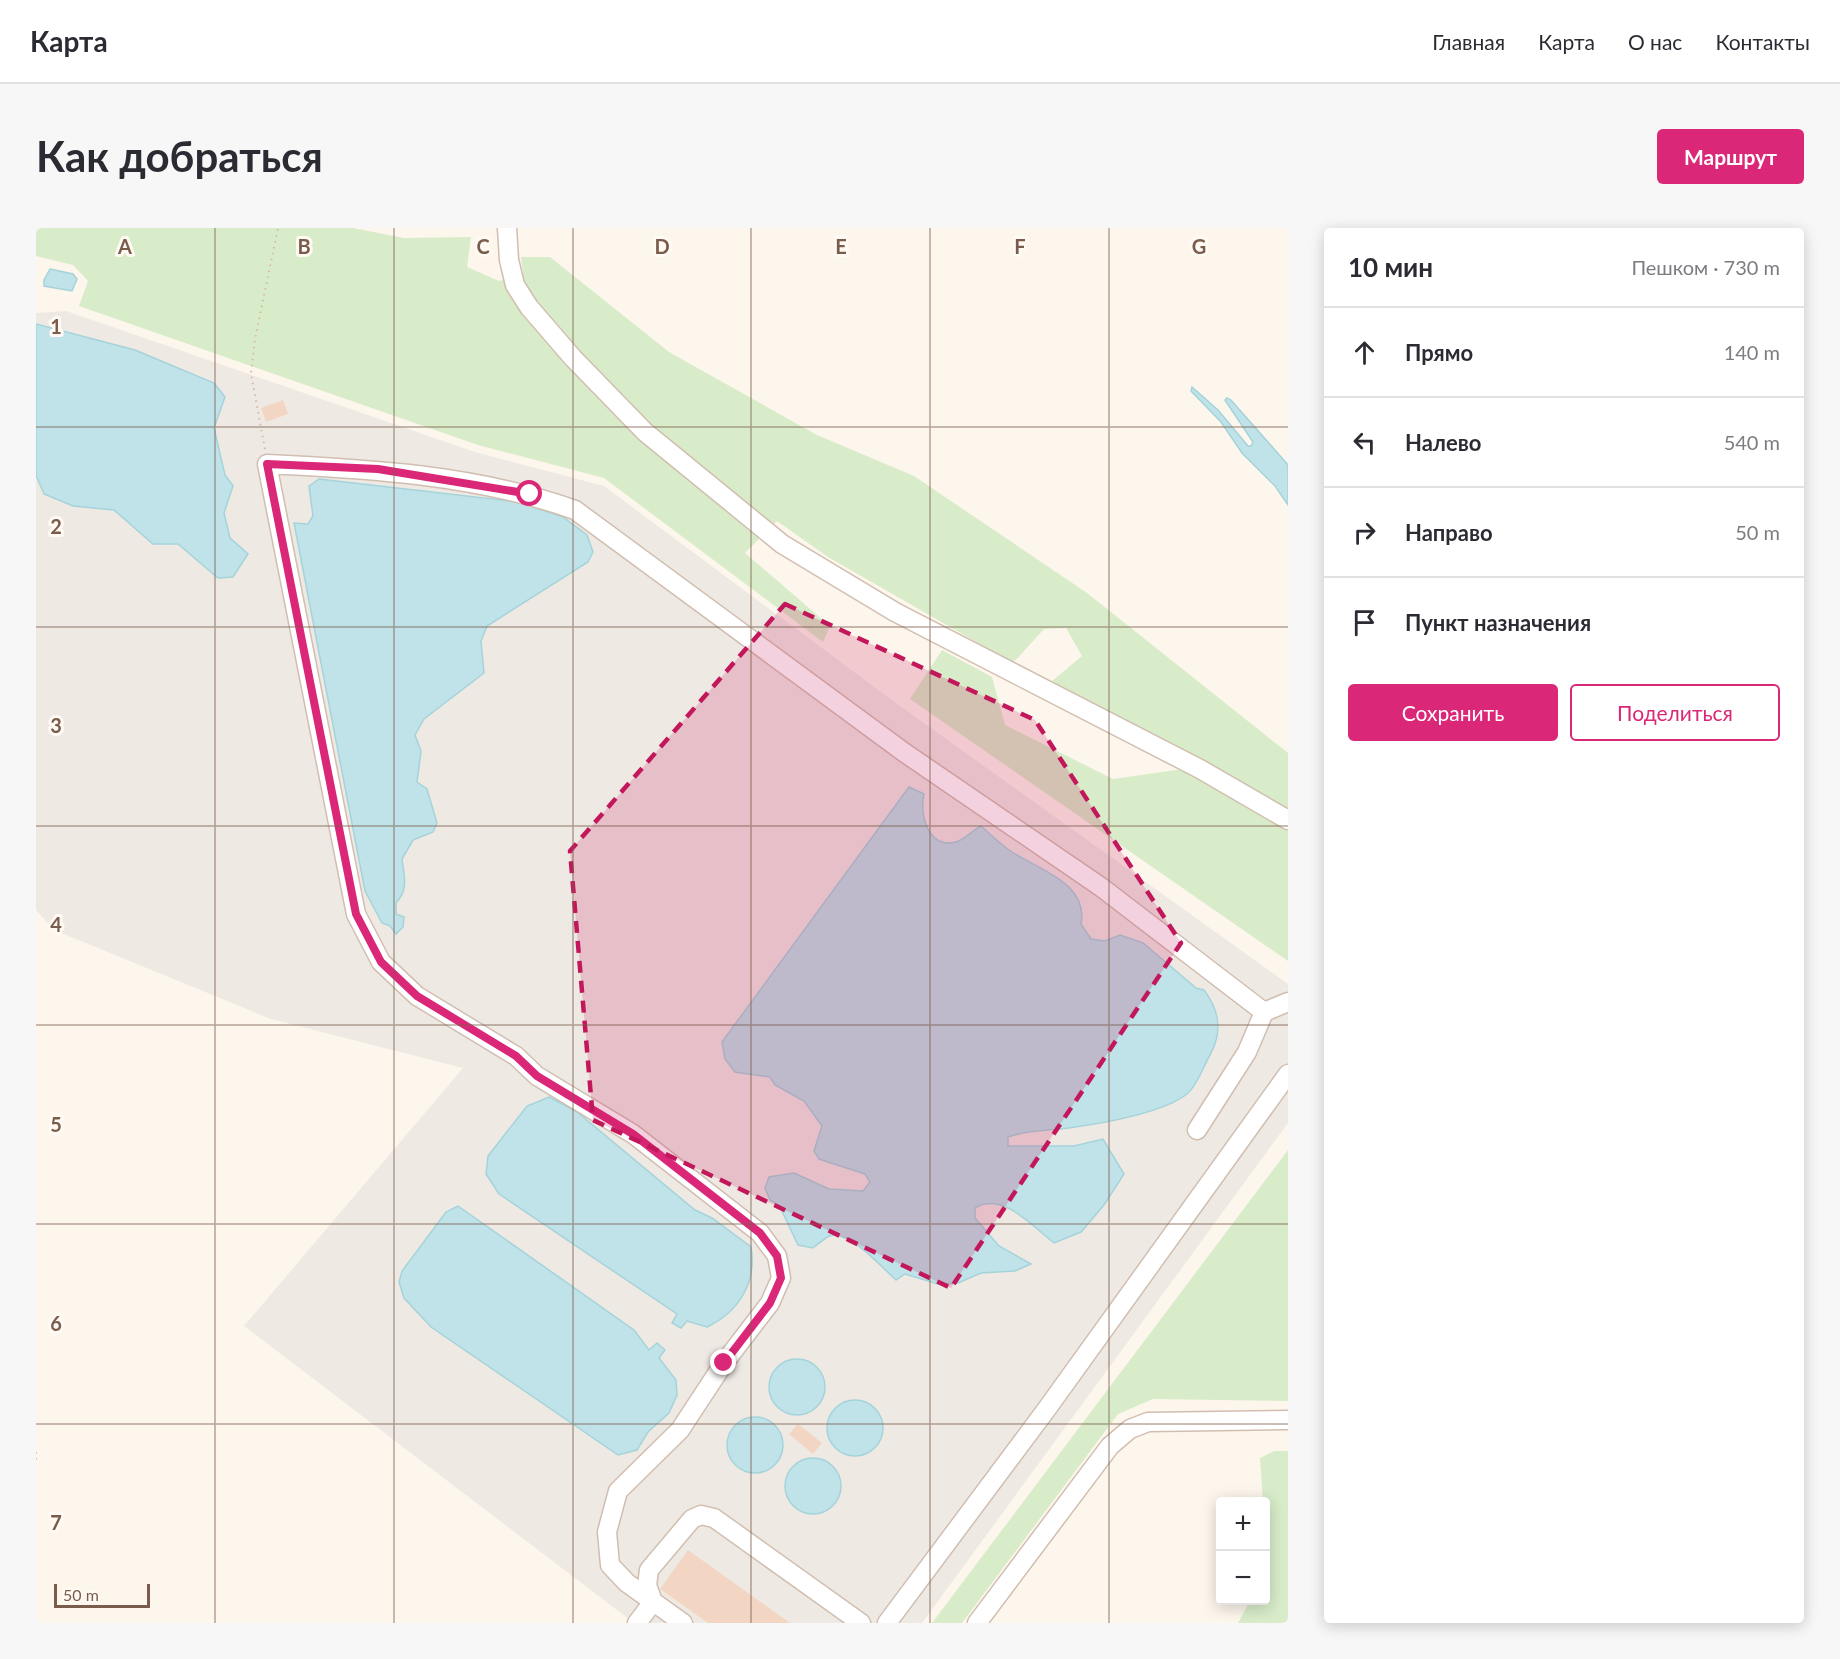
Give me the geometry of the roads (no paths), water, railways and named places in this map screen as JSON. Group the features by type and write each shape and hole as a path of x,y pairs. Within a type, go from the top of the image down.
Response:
{"street":[{"path":"507,228 509,260 515,285 529,307 573,358 645,432 782,544 895,612 1200,770 1288,820"},
{"path":"683,1623 627,1583 610,1565 607,1532 618,1491 680,1430 724,1363 770,1303 781,1278 777,1256 760,1233 633,1134 537,1076 516,1056 417,996 381,962 356,914 267,464 378,469 530,494 575,510 904,753 1101,887 1264,1012"},
{"path":"1197,1130 1247,1052 1264,1012 1288,1002"},
{"path":"887,1623 1046,1410 1288,1074"},
{"path":"977,1623 1110,1446 1130,1429 1148,1422 1288,1420"},
{"path":"653,1602 647,1585 649,1570 692,1519 701,1515 714,1518 861,1623"},
{"path":"637,1623 653,1602"}],"water":[{"path":"50,269 73,274 77,279 72,291 44,286 44,280"},
{"path":"36,324 135,350 214,383 225,397 214,428 225,475 233,486 224,513 230,538 248,554 233,577 218,578 178,544 153,544 114,510 73,506 44,494 36,475"},
{"path":"1192,387 1218,410 1248,446 1251,446 1253,442 1225,400 1227,398 1231,400 1288,465 1288,505 1275,486 1242,453 1221,422 1191,391"},
{"path":"319,479 519,502 563,517 587,535 593,552 588,562 487,626 481,641 484,673 424,719 415,735 421,751 417,782 427,789 437,823 433,832 413,840 402,859 404,887 396,903 396,914 404,917 403,927 396,934 390,926 382,923 365,891 294,523 308,524 313,516 309,486"},
{"path":"909,787 924,794 925,820 932,835 938,840 946,843 956,842 981,826 1009,850 1058,878 1069,887 1077,897 1081,910 1081,924 1091,939 1105,941 1120,935 1143,943 1196,988 1204,990 1213,1005 1218,1020 1215,1045 1201,1074 1192,1089 1178,1100 1150,1111 1118,1119 1008,1137 1008,1146 1074,1146 1103,1139 1124,1174 1104,1205 1081,1232 1054,1243 1006,1207 985,1204 975,1208 975,1218 999,1246 1031,1264 1015,1271 981,1273 958,1283 938,1284 905,1274 896,1280 855,1244 837,1235 829,1236 813,1248 798,1245 779,1205 770,1200 765,1188 769,1177 794,1173 829,1189 863,1191 870,1182 865,1174 819,1159 814,1151 822,1126 804,1101 775,1085 770,1077 735,1072 725,1059 722,1042"},
{"path":"549,1097 577,1112 695,1210 712,1218 751,1247 752,1260 748,1284 737,1304 718,1321 707,1327 687,1321 681,1328 672,1323 677,1314 499,1194 486,1174 488,1156 527,1106"},
{"path":"458,1206 634,1330 649,1350 657,1343 665,1350 659,1358 676,1380 677,1395 669,1413 648,1432 637,1450 618,1455 431,1327 404,1298 399,1282 402,1271 446,1212"},
{"path":"792,1359 802,1359 817,1367 823,1376 825,1387 823,1398 817,1407 802,1415 792,1415 781,1410 774,1403 769,1392 769,1382 774,1371 781,1364"},
{"path":"850,1400 860,1400 875,1408 881,1417 883,1428 881,1439 875,1448 860,1456 850,1456 839,1451 832,1444 827,1433 827,1423 832,1412 839,1405"},
{"path":"750,1417 760,1417 775,1425 781,1434 783,1445 781,1456 775,1465 760,1473 750,1473 739,1468 732,1461 727,1450 727,1440 732,1429 739,1422"},
{"path":"808,1458 818,1458 833,1466 839,1475 841,1486 839,1497 833,1506 818,1514 808,1514 797,1509 790,1502 785,1491 785,1481 790,1470 797,1463"}]}
